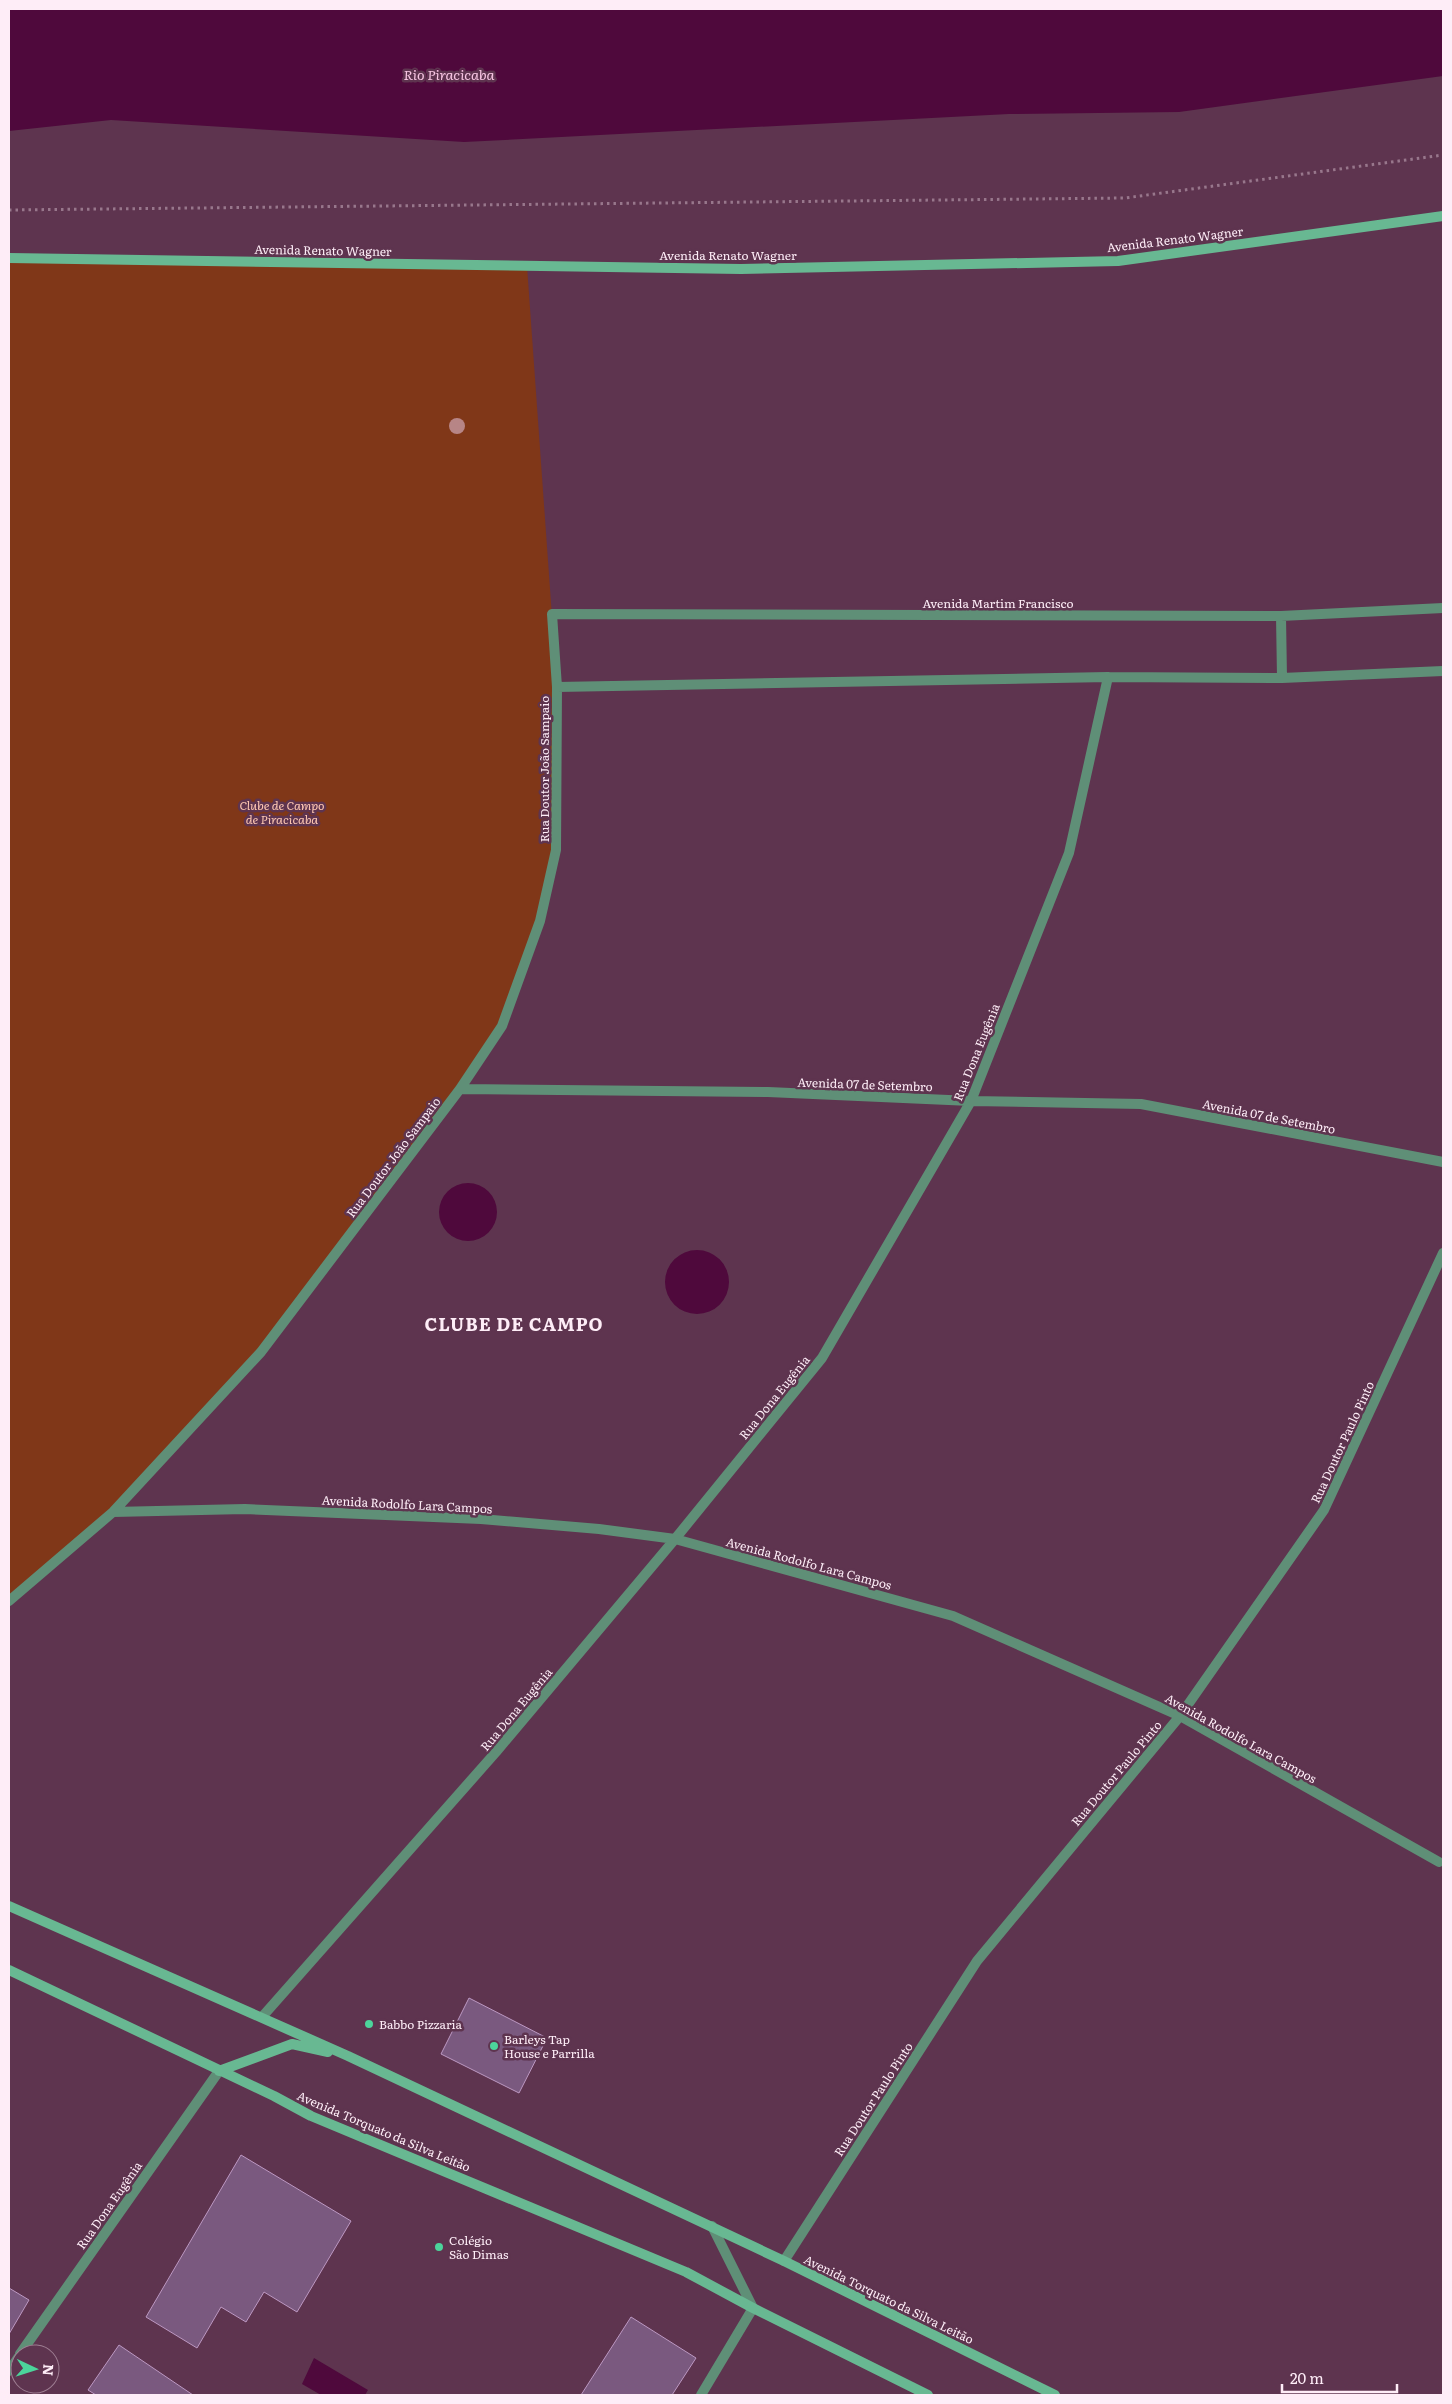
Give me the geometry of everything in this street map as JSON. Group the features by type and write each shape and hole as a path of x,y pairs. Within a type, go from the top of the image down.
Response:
{"main road":[{"name":"Avenida Renato Wagner","path":"9,258 741,269 1118,261 1443,216"},
{"name":"Avenida Torquato da Silva Leitão","path":"9,1906 348,2056 712,2226 1055,2395"},
{"name":"Avenida Torquato da Silva Leitão","path":"9,1970 311,2116 686,2272 752,2308 928,2395"},
{"path":"219,2070 292,2044 348,2056"}],"street":[{"name":"Avenida Martim Francisco","path":"552,614 1281,616 1443,608"},
{"name":"Rua Doutor João Sampaio","path":"9,1601 113,1512 261,1352 460,1089 502,1026 540,921 556,850 557,687 552,614"},
{"path":"1281,616 1282,678"},
{"path":"557,687 1108,677 1282,678 1443,671"},
{"name":"Rua Dona Eugênia","path":"262,2018 496,1752 675,1539 822,1358 971,1101 1069,853 1108,677"},
{"name":"Avenida 07 de Setembro","path":"460,1089 768,1092 971,1101 1142,1104 1443,1162"},
{"name":"Rua Doutor Paulo Pinto","path":"784,2261 977,1961 1180,1716 1324,1510 1443,1253"},
{"name":"Avenida Rodolfo Lara Campos","path":"113,1512 245,1509 472,1519 599,1529 675,1539 953,1616 1180,1716 1439,1862"},
{"name":"Rua Dona Eugênia","path":"27,2344 219,2070"},
{"path":"701,2395 752,2308 712,2226"}],"path":[{"path":"9,210 1125,198 1443,155"}],"green space":[{"name":"Clube de Campo de Piracicaba","path":"9,258 527,266 557,687 556,850 540,921 502,1026 261,1352 113,1512 9,1601"}],"water":[{"name":"Rio Piracicaba","path":"9,9 1443,9 1443,76 1179,112 1009,114 464,142 111,120 9,131"},
{"path":"468,1183 484,1188 492,1196 497,1212 492,1228 484,1236 468,1241 452,1236 444,1228 439,1212 444,1196 452,1188"},
{"path":"691,1250 703,1250 720,1259 727,1270 729,1282 727,1294 720,1305 703,1314 691,1314 679,1309 670,1300 665,1288 665,1276 670,1264 679,1255"},
{"path":"314,2358 368,2390 365,2395 321,2395 302,2384"}],"building":[{"name":"Barleys Tap House e Parrilla","path":"469,1998 547,2038 519,2093 441,2054"},
{"path":"241,2155 351,2221 297,2312 264,2292 246,2322 221,2307 197,2348 146,2317"},
{"path":"9,2288 29,2300 9,2334"},
{"path":"631,2317 696,2358 672,2395 581,2395"},
{"path":"119,2345 193,2395 96,2395 88,2390"}],"place":[{"name":"Babbo Pizzaria","path":"369,2024"},
{"name":"Barleys Tap House e Parrilla","path":"494,2046"},
{"name":"Colégio São Dimas","path":"439,2247"}],"district":[{"name":"CLUBE DE CAMPO","path":"514,1323"}]}
